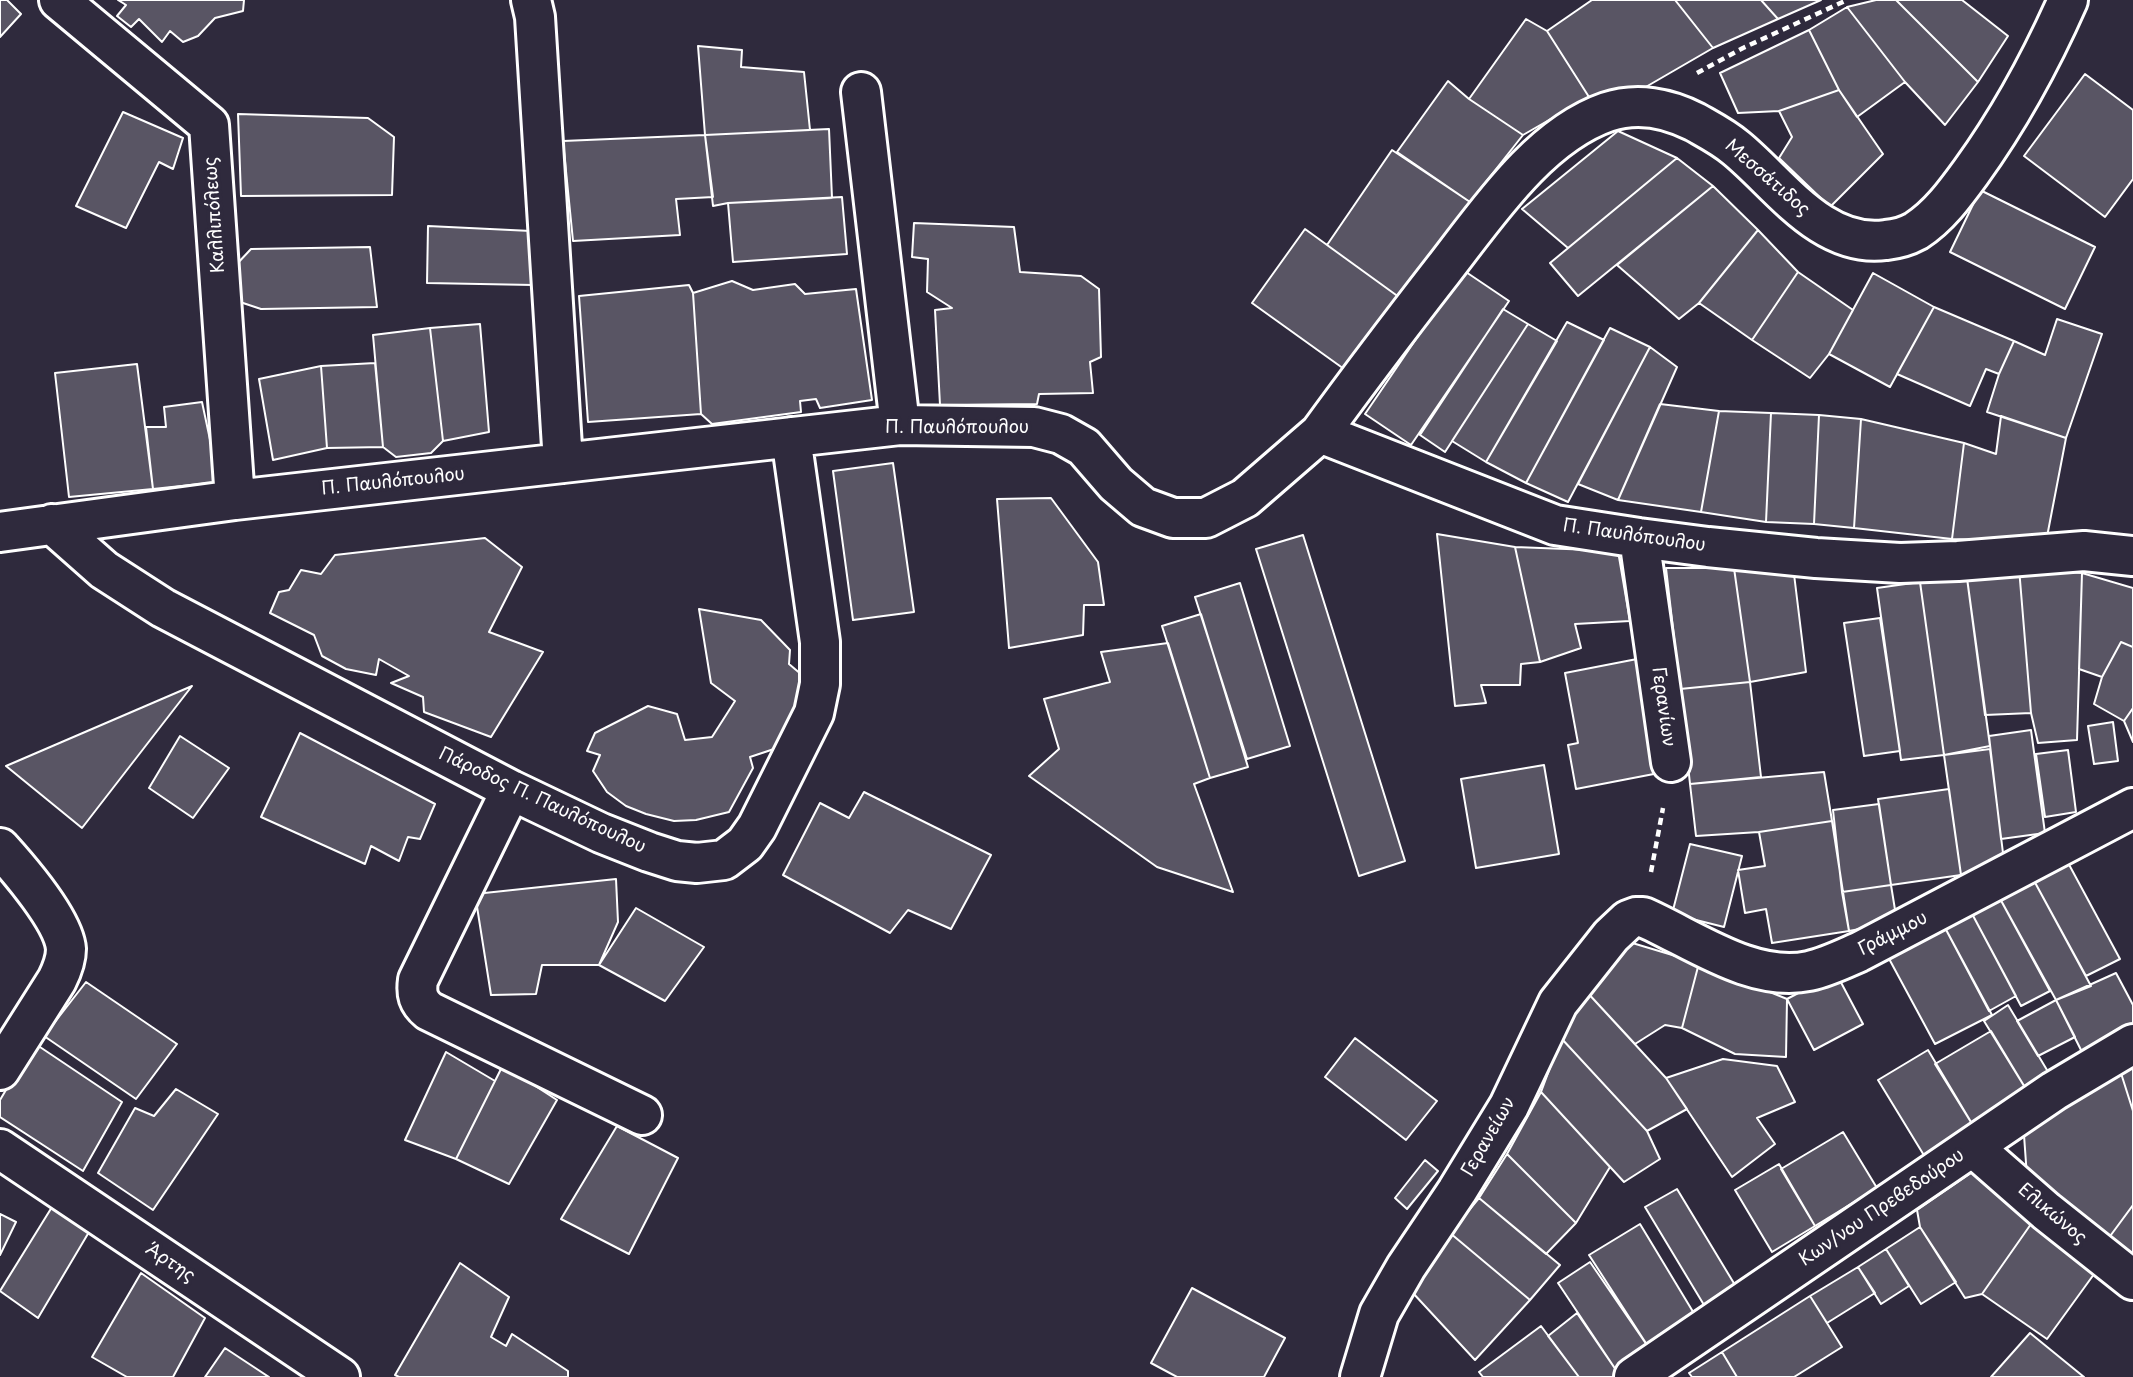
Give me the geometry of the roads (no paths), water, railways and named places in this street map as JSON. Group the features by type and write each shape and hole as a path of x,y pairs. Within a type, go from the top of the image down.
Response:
{"street":[{"name":"Καλλιπόλεως","path":"59,0 209,125 235,500"},
{"path":"531,0 535,16 563,463"},
{"name":"Μεσσάτιδος","path":"1321,433 1505,192 1532,162 1581,125 1607,113 1633,106 1674,112 1734,146 1798,206 1832,230 1863,240 1897,239 1914,232 1939,212 1978,163 2032,76 2068,0"},
{"path":"861,92 900,425"},
{"name":"Π. Παυλόπουλου","path":"0,532 235,500 900,425 1034,427 1061,434 1084,447 1116,484 1143,507 1173,518 1206,518 1245,498 1321,433 1555,525 1639,538 1789,555 1900,563 2084,551 2133,556"},
{"name":"Πάροδος Π. Παυλόπουλου","path":"52,524 104,570 163,608 511,790 649,852 677,861 697,863 724,860 745,844 757,827 814,713 820,684 820,642 791,437"},
{"name":"Γερανίων","path":"1639,538 1671,762"},
{"path":"511,790 418,980 416,992 420,1003 429,1011 642,1115"},
{"name":"Γράμμου","path":"1643,917 1718,954 1754,967 1779,973 1806,972 1859,952 2133,808"},
{"path":"0,848 55,919 63,934 66,949 64,965 57,980 0,1070"},
{"name":"Γερανείων","path":"1360,1377 1379,1314 1509,1106 1558,1003 1611,936 1628,920 1643,917"},
{"name":"Κων/νου Πρεβεδούρου","path":"1634,1377 2054,1091 2133,1044"},
{"name":"Ελικώνος","path":"1973,1147 2046,1211 2133,1280"},
{"name":"Άρτης","path":"0,1149 340,1377"}]}
